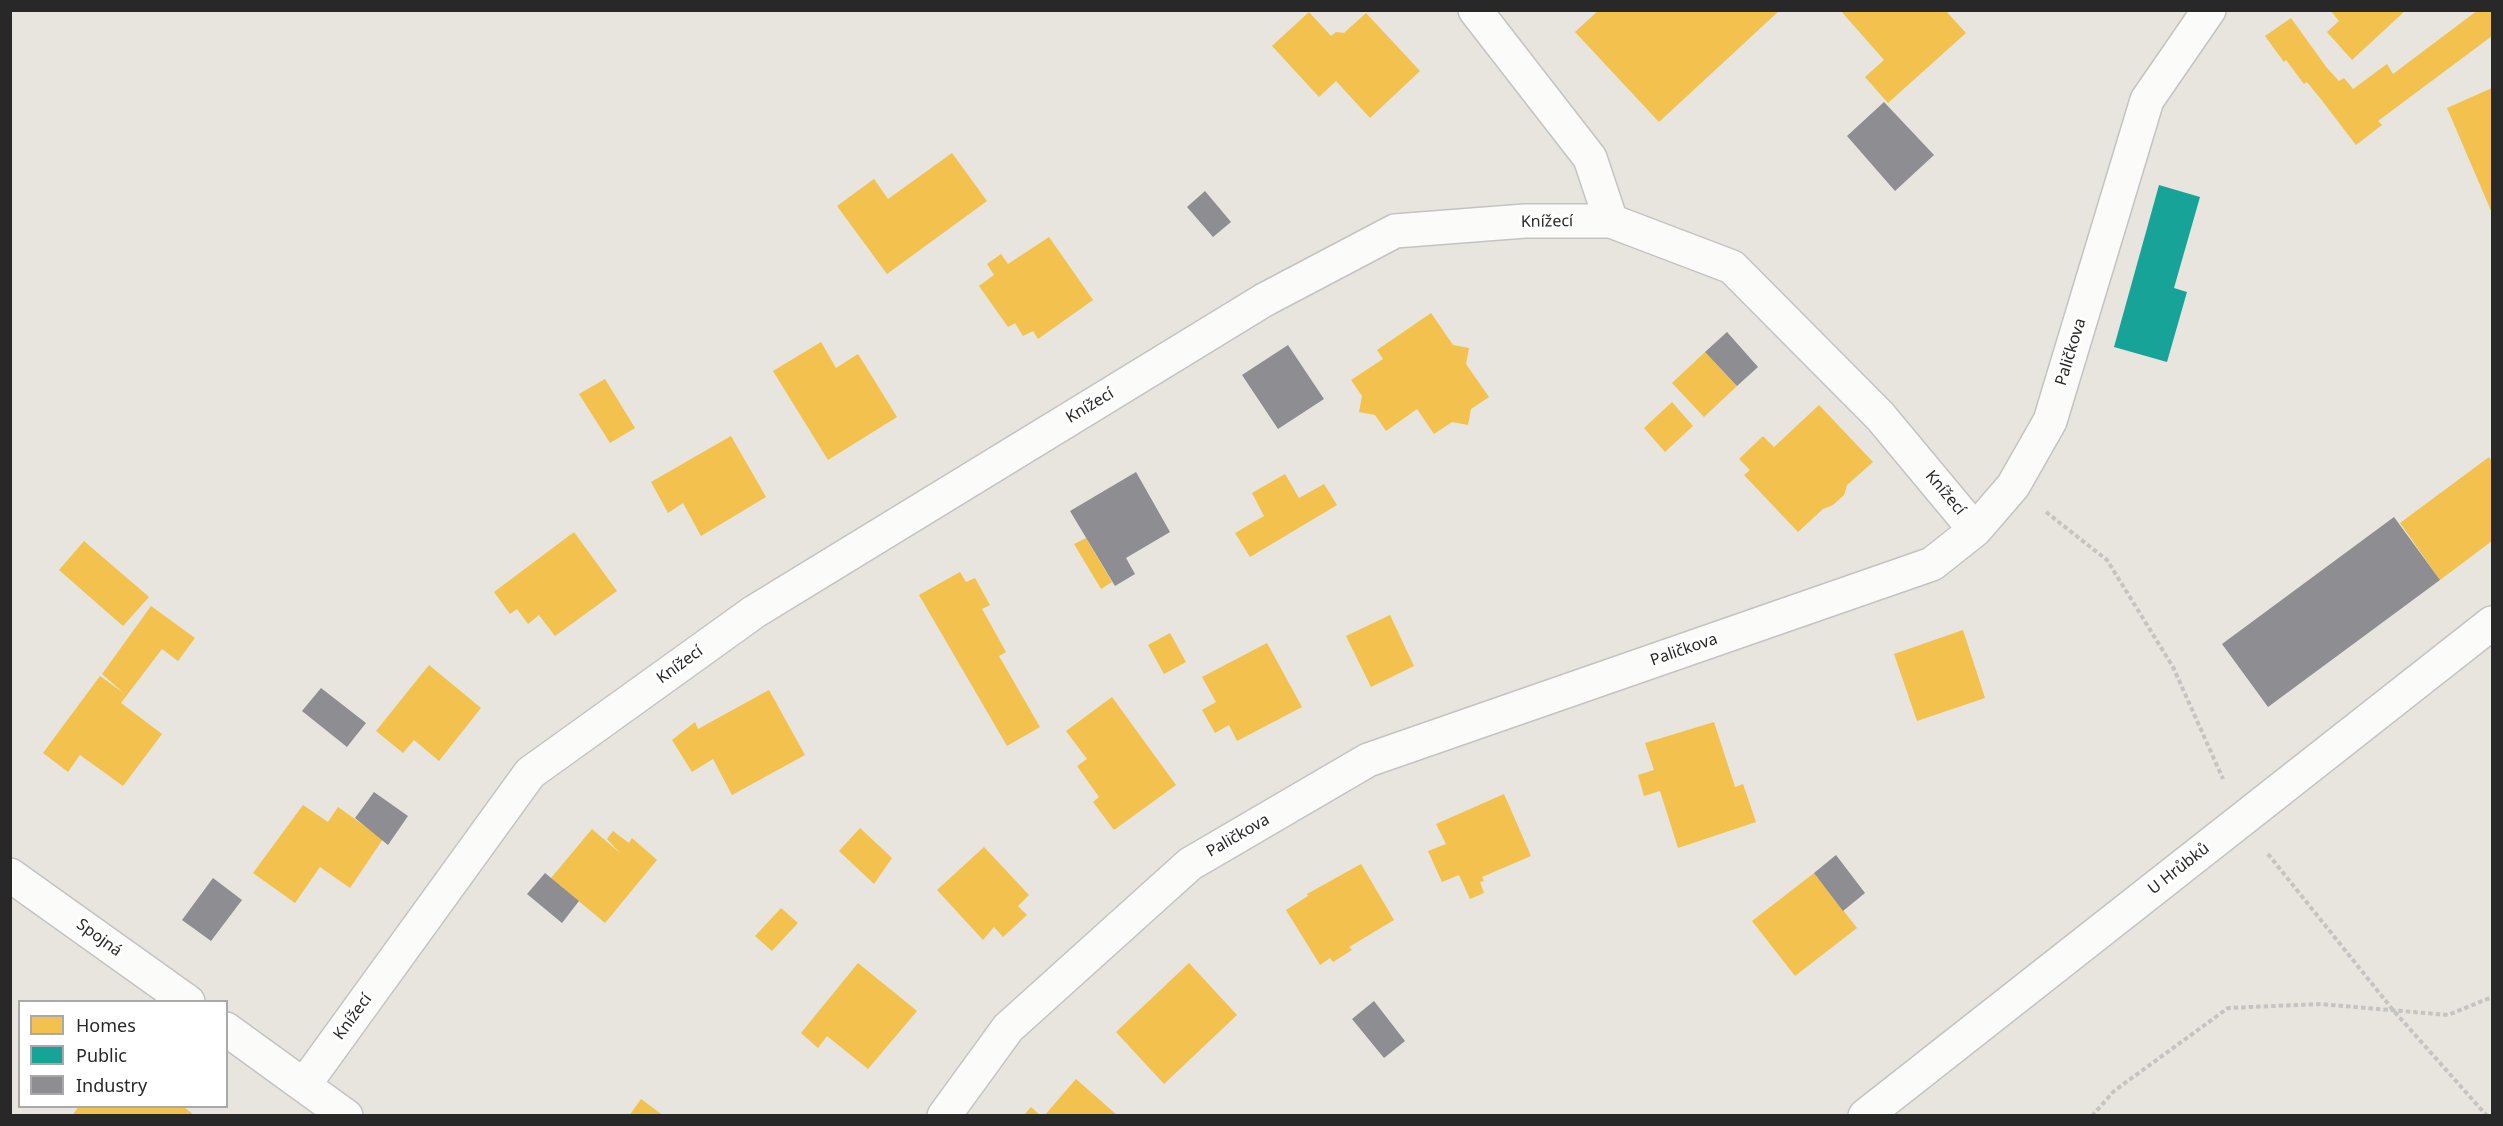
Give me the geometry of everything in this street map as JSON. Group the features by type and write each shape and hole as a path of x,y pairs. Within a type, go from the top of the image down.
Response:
{"street":[{"path":"1475,10 1590,158 1611,221"},
{"name":"Paličkova","path":"944,1116 1008,1028 1190,864 1368,760 1932,564 1975,530 2013,486 2050,421 2146,100 2209,10"},
{"name":"Knížecí","path":"304,1085 530,774 754,612 1264,300 1395,231 1525,221 1611,221 1732,267 1880,416 1975,530"},
{"name":"U Hrůbků","path":"1865,1116 2493,623"},
{"name":"Spojná","path":"10,875 185,1000"},
{"path":"228,1030 346,1116"}],"path":[{"path":"2013,486 2107,560 2173,667 2241,820 2393,1010 2487,1116"},
{"path":"2092,1116 2115,1091 2228,1008 2320,1004 2448,1015 2493,997"}],"building: Homes":[{"path":"1599,10 1780,10 1659,122 1575,32"},
{"path":"1840,10 1945,10 1966,33 1888,103 1865,77 1884,60"},
{"path":"2330,10 2406,10 2352,60 2327,32 2339,21"},
{"path":"2478,10 2489,10 2492,14 2492,36 2378,121 2382,125 2356,145 2307,82 2304,84 2265,36 2291,18 2327,68 2339,81 2344,78 2353,89 2387,64 2393,74"},
{"path":"1309,12 1331,36 1336,32 1344,33 1366,13 1420,71 1370,118 1336,81 1319,97 1272,46"},
{"path":"2492,88 2492,213 2447,108"},
{"path":"952,153 987,201 887,274 837,206 874,179 888,199"},
{"path":"1049,237 1093,300 1038,339 1033,331 1023,336 1015,323 1008,327 979,286 994,275 987,264 1001,254 1008,264"},
{"path":"1431,313 1453,345 1469,348 1466,364 1489,397 1471,409 1468,425 1452,422 1434,434 1417,409 1386,431 1375,415 1359,412 1362,396 1351,380 1383,359 1377,350"},
{"path":"821,342 836,368 858,354 897,417 828,460 773,371"},
{"path":"1705,352 1737,386 1704,417 1672,383"},
{"path":"605,379 635,428 610,443 579,394"},
{"path":"1672,402 1693,426 1665,452 1644,428"},
{"path":"1819,405 1873,462 1847,485 1844,495 1833,505 1823,509 1798,532 1744,475 1750,470 1739,459 1763,436 1774,447"},
{"path":"731,436 766,497 701,536 683,503 668,513 651,482"},
{"path":"2489,457 2492,462 2492,541 2440,580 2400,523"},
{"path":"1285,474 1299,498 1324,484 1337,505 1250,557 1235,533 1264,516 1252,493"},
{"path":"574,532 617,591 555,636 539,615 528,624 517,609 510,614 494,592"},
{"path":"1086,538 1112,582 1101,589 1074,544"},
{"path":"84,541 149,597 123,626 59,570"},
{"path":"960,572 966,582 975,578 990,605 982,609 1006,652 999,656 1040,727 1007,746 919,595"},
{"path":"151,606 195,638 178,661 162,649 121,703 162,734 123,786 80,755 68,772 43,753 100,676 125,694 102,674"},
{"path":"1390,615 1414,666 1371,687 1346,636"},
{"path":"1963,630 1985,698 1917,721 1894,654"},
{"path":"1170,633 1186,662 1164,674 1148,645"},
{"path":"1267,643 1302,707 1237,741 1229,725 1215,733 1202,710 1216,702 1202,677"},
{"path":"429,665 481,708 439,761 414,740 403,753 376,731"},
{"path":"769,690 805,755 732,795 713,759 692,772 672,740 695,722 698,729"},
{"path":"1112,697 1176,785 1114,830 1093,802 1099,797 1077,766 1087,759 1066,731"},
{"path":"1714,722 1735,787 1743,784 1756,822 1678,848 1660,791 1644,796 1638,775 1654,770 1645,743"},
{"path":"1504,794 1531,856 1482,877 1484,881 1480,882 1484,893 1470,899 1459,875 1442,882 1428,851 1446,844 1436,824"},
{"path":"303,805 328,822 338,807 383,839 350,888 320,867 295,903 253,873"},
{"path":"860,828 892,858 874,884 839,851"},
{"path":"592,829 620,853 607,839 613,831 629,843 632,838 657,860 605,923 551,878"},
{"path":"984,847 1029,895 1018,906 1027,915 1003,937 994,927 983,940 937,890"},
{"path":"1361,864 1394,920 1349,947 1352,950 1333,962 1330,958 1320,965 1286,910 1308,896 1307,894"},
{"path":"1814,873 1857,928 1795,976 1752,921"},
{"path":"781,908 798,923 772,951 755,936"},
{"path":"858,963 917,1011 868,1069 827,1036 818,1048 801,1033"},
{"path":"1189,963 1237,1015 1164,1084 1116,1032"},
{"path":"1076,1079 1118,1116 1044,1116"},
{"path":"641,1099 664,1116 629,1116"},
{"path":"1031,1107 1041,1116 1023,1116"},
{"path":"78,1108 185,1108 195,1116 72,1116"}],"building: Public":[{"path":"2159,185 2200,197 2174,288 2187,292 2167,362 2114,347"}],"building: Industry":[{"path":"1884,102 1934,155 1895,191 1847,136"},
{"path":"1205,191 1231,222 1213,237 1187,207"},
{"path":"1727,332 1758,367 1737,386 1705,352"},
{"path":"1288,345 1324,399 1278,429 1242,375"},
{"path":"1136,472 1170,532 1126,558 1135,574 1115,586 1070,511"},
{"path":"2394,517 2440,580 2268,707 2222,644"},
{"path":"321,688 366,723 347,747 302,711"},
{"path":"374,792 408,816 388,845 355,818"},
{"path":"1836,855 1865,893 1843,911 1814,873"},
{"path":"545,873 579,901 562,923 527,894"},
{"path":"213,878 242,900 211,941 182,920"},
{"path":"1374,1001 1405,1041 1384,1058 1352,1019"}]}
